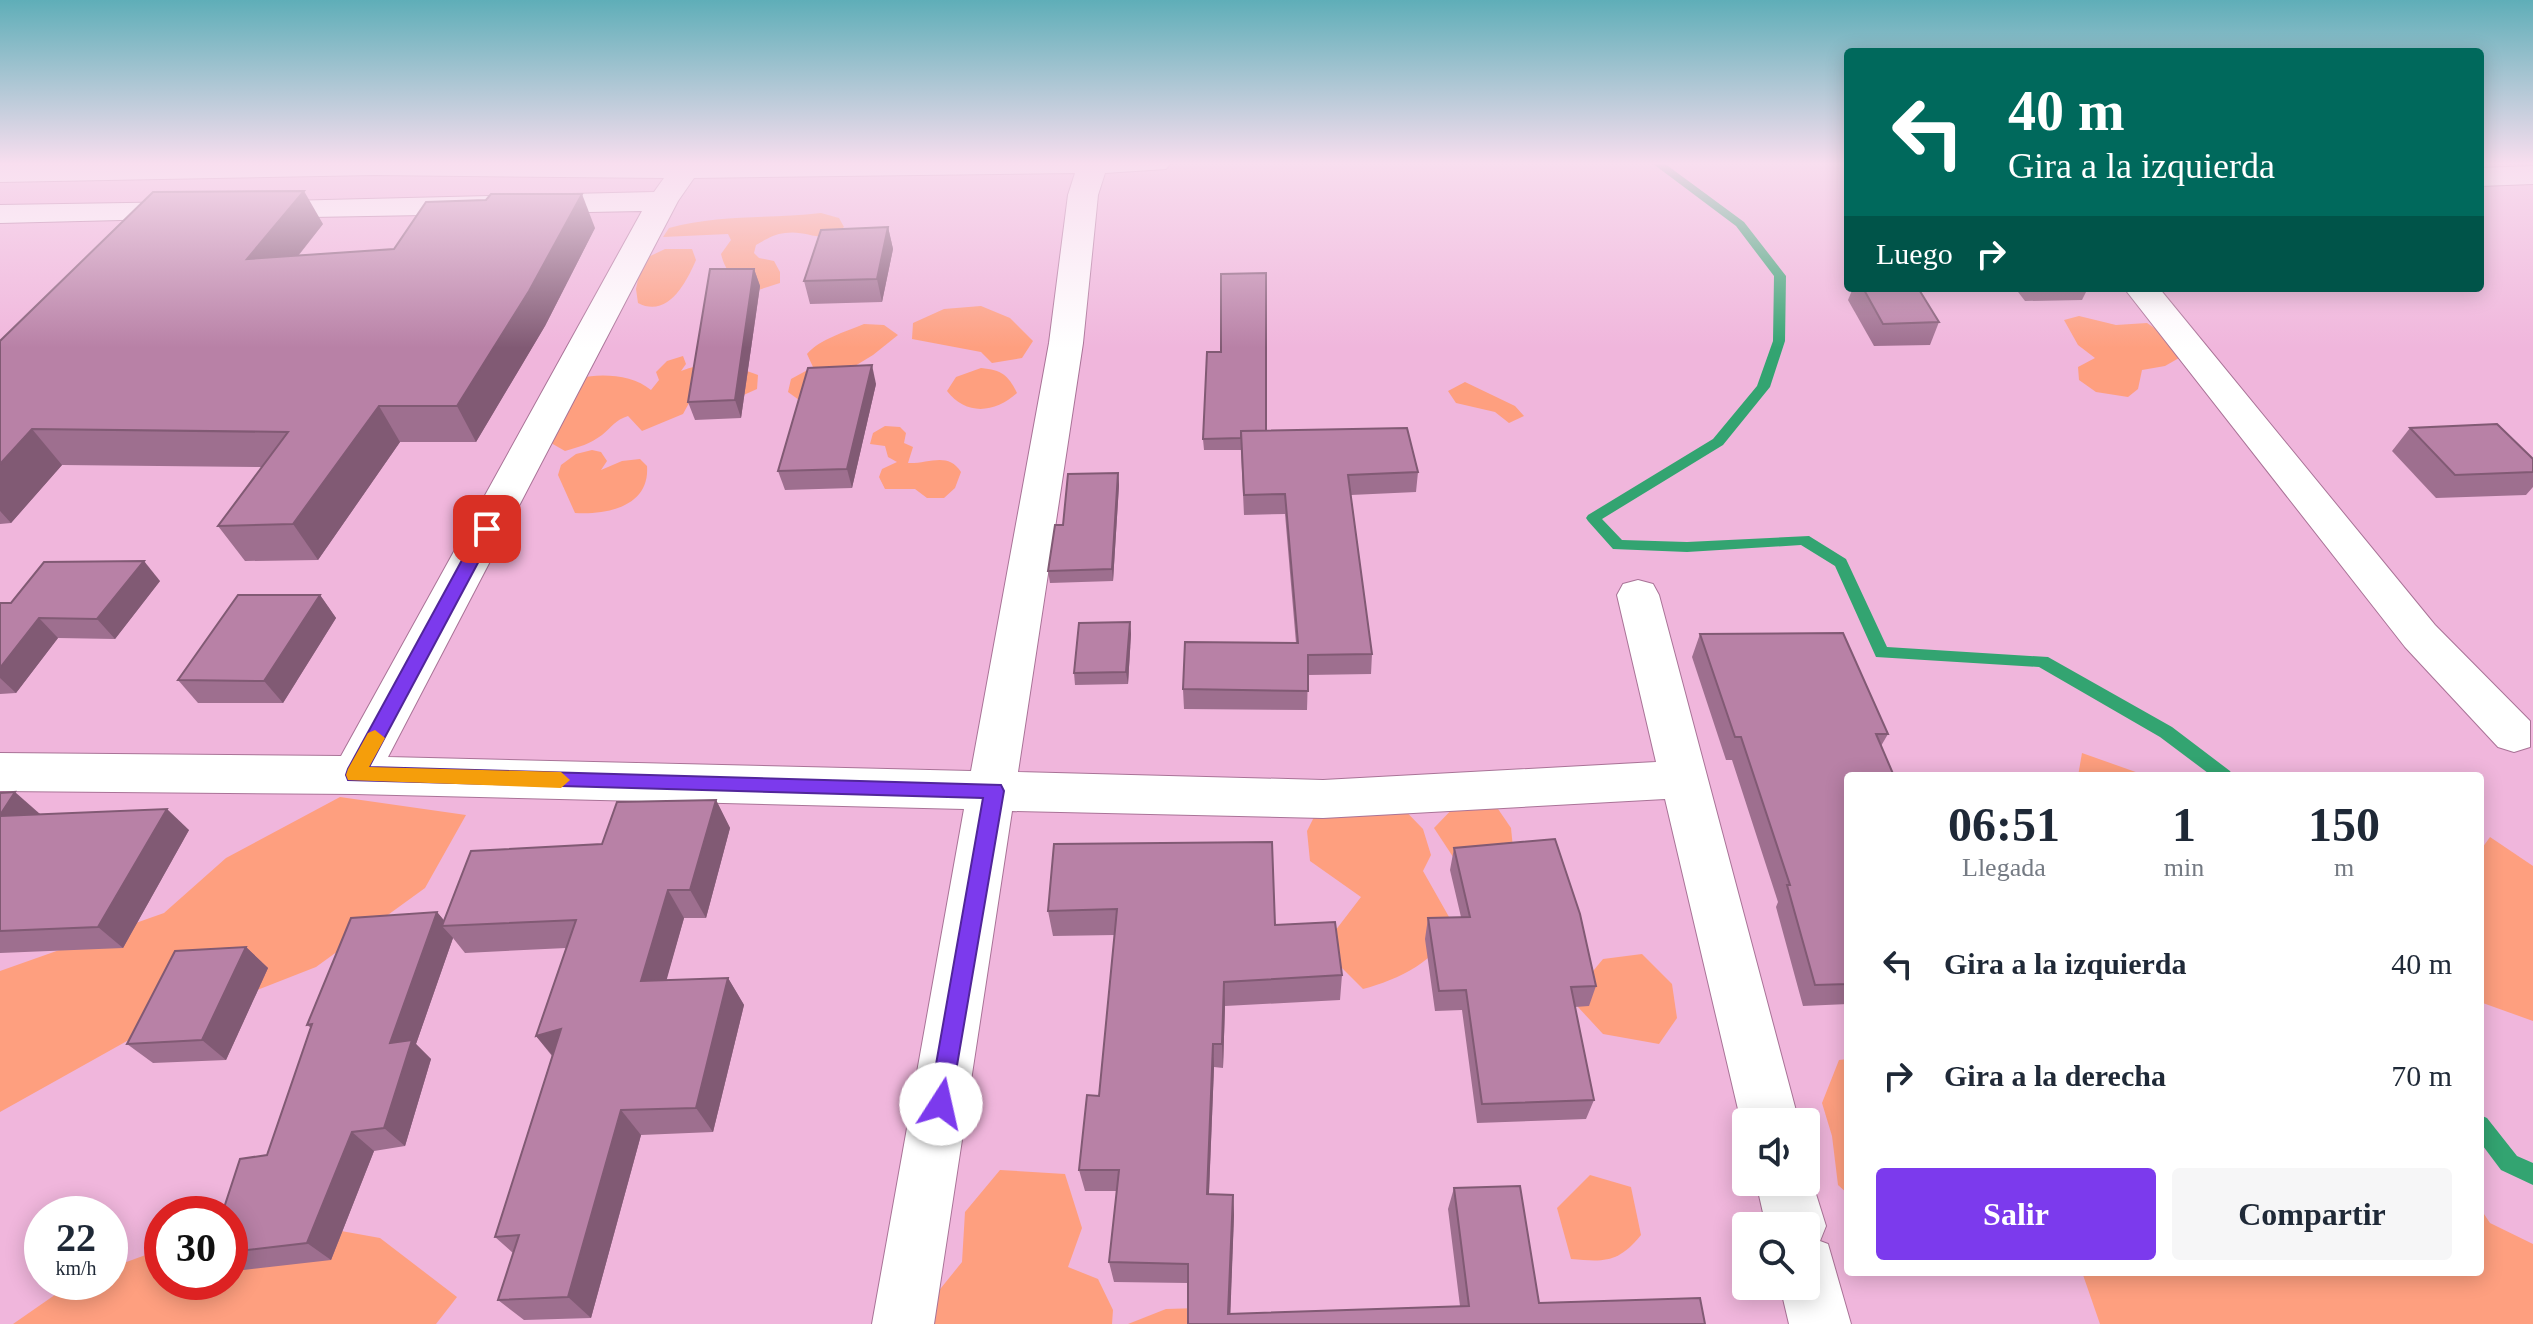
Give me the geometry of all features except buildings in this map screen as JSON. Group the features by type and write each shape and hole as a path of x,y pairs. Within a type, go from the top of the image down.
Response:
{"street":[{"path":"109,245 129,225"},
{"path":"355,775 650,225"},
{"path":"903,1324 994,791 1066,343 1080,225"},
{"path":"2144,292 2420,636 2514,734"},
{"path":"1638,595 1766,1108"},
{"path":"0,772 355,775 1323,799 1684,779"},
{"path":"1814,1300 1820,1324"}],"shaded area":[{"path":"684,225 844,227 830,236 793,232 756,245 754,253 759,258 774,261 780,272 780,283 752,292 732,276 723,261 721,254 731,240 728,234 663,237 669,228"},
{"path":"665,249 692,249 696,260 692,269 682,287 667,302 649,307 638,303 636,289 642,260"},
{"path":"981,306 1010,318 1033,341 1022,358 992,363 981,352 912,339 913,323 944,309"},
{"path":"2079,316 2116,325 2147,323 2173,340 2179,358 2165,366 2142,370 2138,389 2128,397 2096,392 2079,380 2078,367 2095,358 2078,345 2064,320"},
{"path":"864,324 884,325 898,335 873,355 799,400 788,392 791,379 813,367 807,354 812,349 833,336"},
{"path":"683,356 686,364 681,371 710,365 738,369 758,375 757,389 728,402 689,403 683,414 642,431 628,416 580,447 565,451 551,443 580,378 617,376 651,390 659,380 656,372 667,361"},
{"path":"981,368 1004,374 1017,393 999,405 981,409 963,405 947,391 956,377"},
{"path":"1465,382 1515,406 1524,416 1509,423 1495,412 1456,403 1448,391"},
{"path":"885,426 900,427 906,433 904,443 913,447 908,463 944,460 956,466 961,472 955,488 944,498 927,498 915,489 885,489 879,477 882,469 897,462 888,457 885,446 870,444 873,433"},
{"path":"592,450 601,452 607,461 601,470 622,461 640,459 647,466 646,480 642,490 624,505 601,512 575,513 558,475 561,465 576,454"},
{"path":"2082,753 2136,772 2079,772"},
{"path":"340,797 466,815 425,888 316,967 127,1041 0,1112 0,971 164,913 226,858"},
{"path":"1392,797 1423,829 1431,855 1423,871 1453,924 1438,948 1416,967 1363,989 1322,948 1361,897 1310,861 1307,831 1323,799"},
{"path":"1459,802 1496,806 1511,828 1513,848 1461,869 1434,828"},
{"path":"2490,837 2533,866 2533,1021 2484,1003 2484,845"},
{"path":"1642,954 1672,984 1677,1018 1659,1044 1603,1034 1578,1007 1584,982 1603,959"},
{"path":"1844,1059 1844,1190 1838,1185 1832,1136 1822,1103 1839,1060"},
{"path":"1000,1170 1065,1174 1082,1228 1068,1267 1098,1279 1113,1310 1112,1324 917,1324 916,1319 962,1262 965,1212"},
{"path":"1590,1175 1631,1187 1641,1235 1625,1251 1610,1259 1571,1259 1557,1208"},
{"path":"2484,1214 2490,1223 2533,1244 2533,1324 2100,1324 2083,1276 2484,1276"},
{"path":"253,1215 380,1238 457,1297 436,1324 13,1324 48,1300 128,1300 128,1261 144,1256 144,1300 248,1300 248,1217"},
{"path":"1199,1308 1212,1324 1128,1324 1166,1309"}],"waterway":[{"path":"1741,225 1780,276 1779,341 1763,387 1718,442 1593,518 1618,545 1687,547 1804,540 1841,563 1882,653 2042,661 2166,732 2219,772"},
{"path":"2484,1130 2509,1163 2533,1174"}],"slow traffic":[{"path":"375,738 355,775 561,780"}],"route":[{"path":"487,529 355,775 994,791 941,1104"}]}
